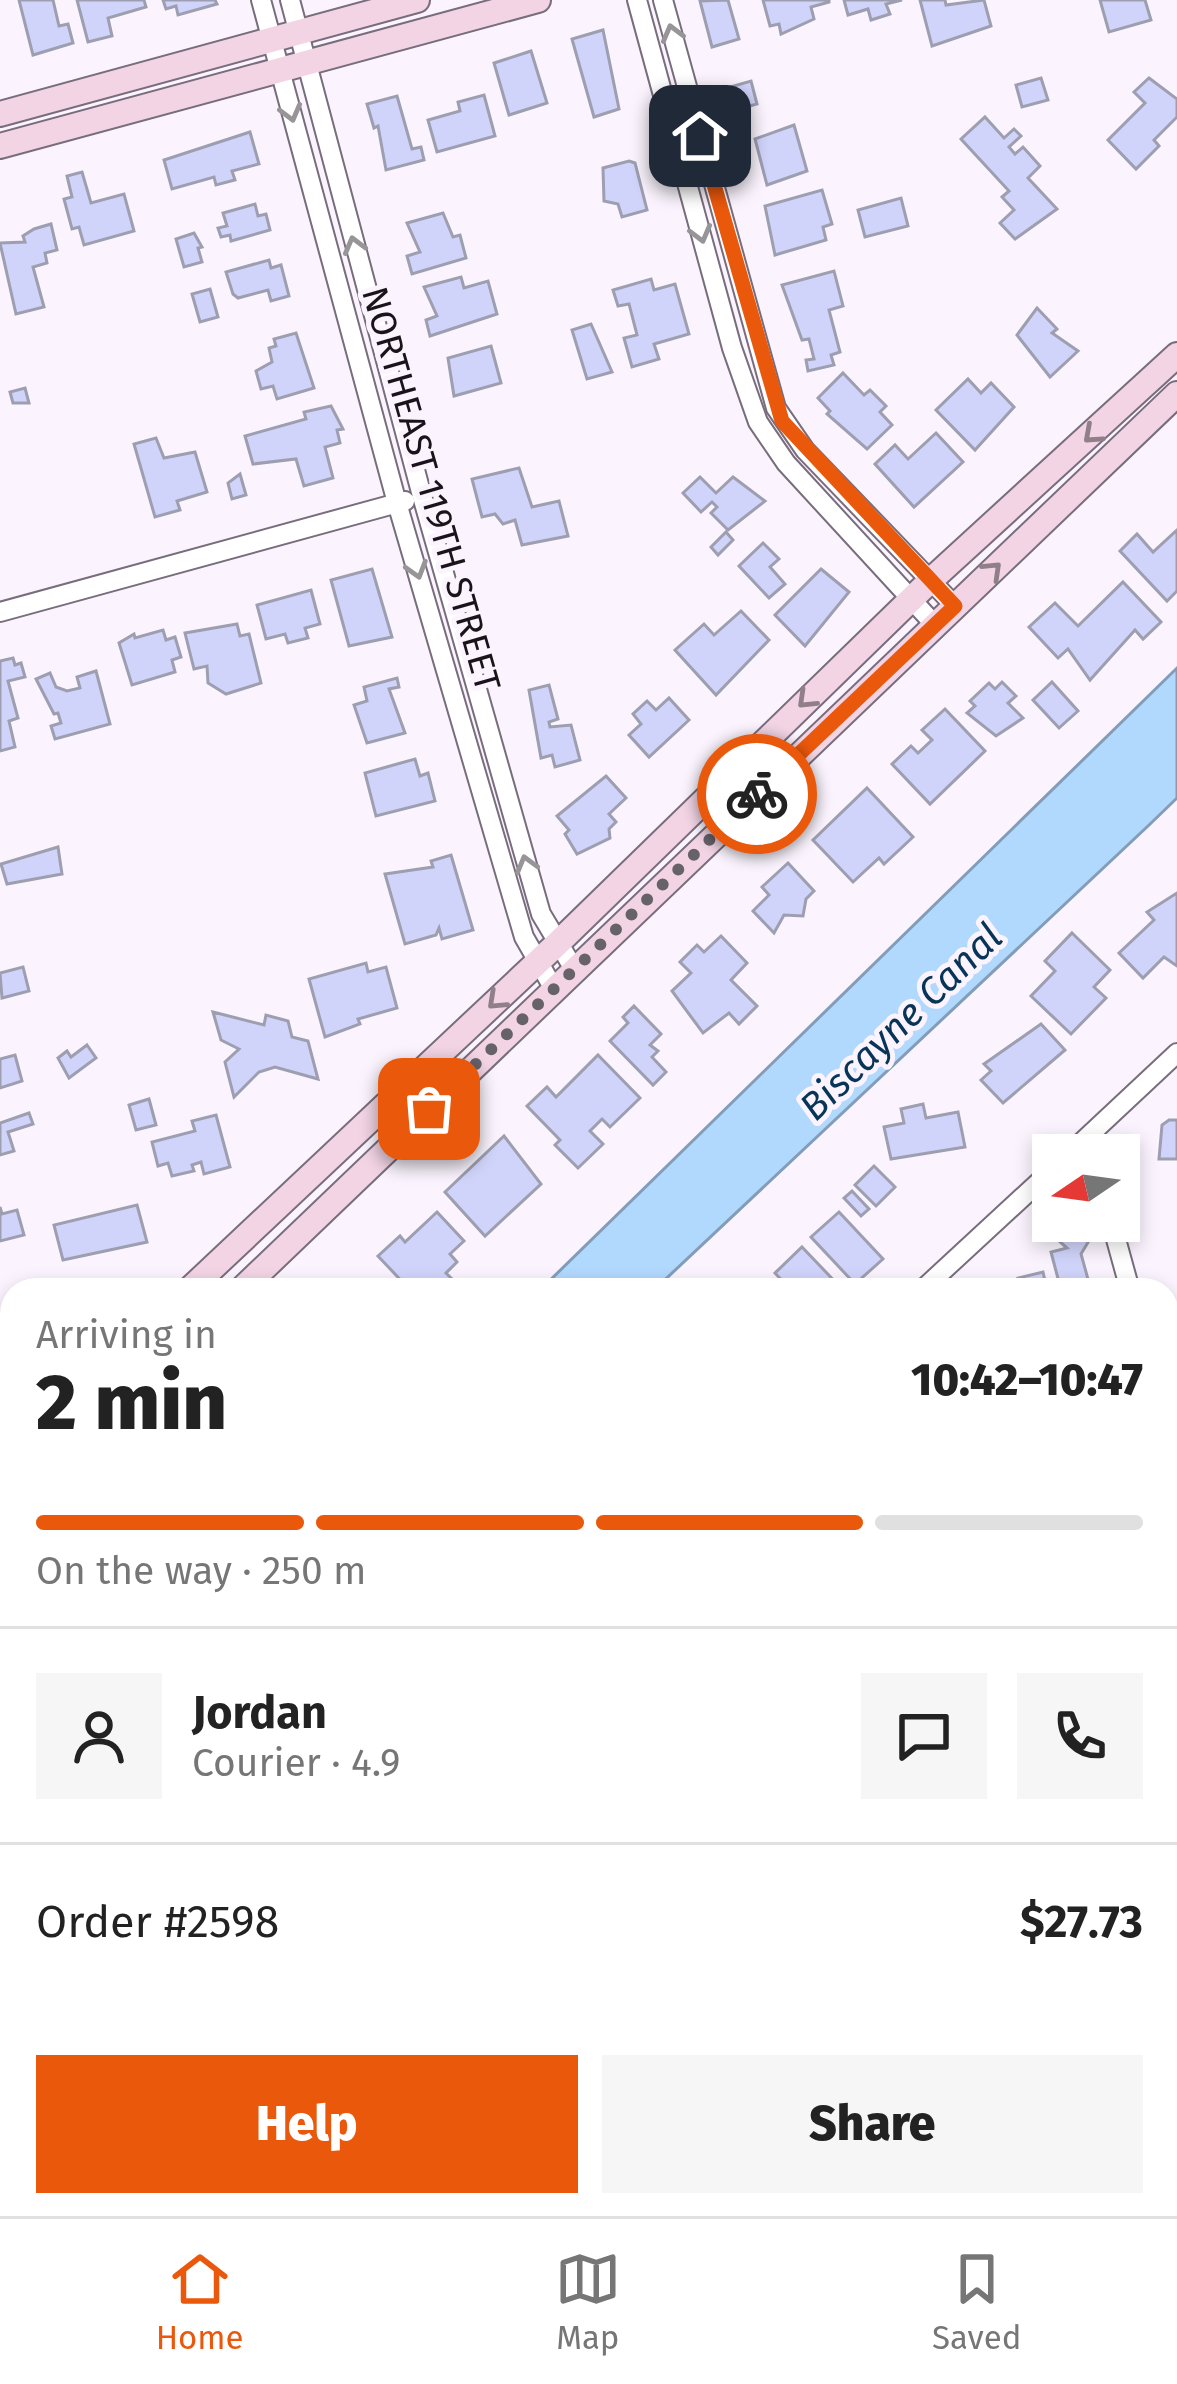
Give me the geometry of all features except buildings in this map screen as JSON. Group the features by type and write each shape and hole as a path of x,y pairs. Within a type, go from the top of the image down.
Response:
{"street":[{"name":"NORTHEAST 119TH STREET","path":"261,0 398,503 536,964 554,989"},
{"name":"NORTHEAST 119TH STREET","path":"290,0 422,496 541,914 574,969"},
{"path":"0,114 417,0"},
{"path":"0,146 538,0"},
{"path":"637,0 732,348 758,422 786,463 935,626"},
{"path":"663,0 776,408 805,450 955,606"},
{"path":"202,1278 558,943 930,581 1177,355"},
{"path":"253,1278 1177,394"},
{"path":"0,612 422,496"},
{"path":"1101,1134 1177,1053"},
{"path":"935,1278 1032,1188"},
{"path":"1117,1242 1127,1278"}],"water":[{"name":"Biscayne Canal","path":"1177,668 1177,798 667,1278 552,1278"}],"way so far":[{"path":"429,1109 757,794"}],"route":[{"path":"700,136 782,421 955,606 757,794"}]}
